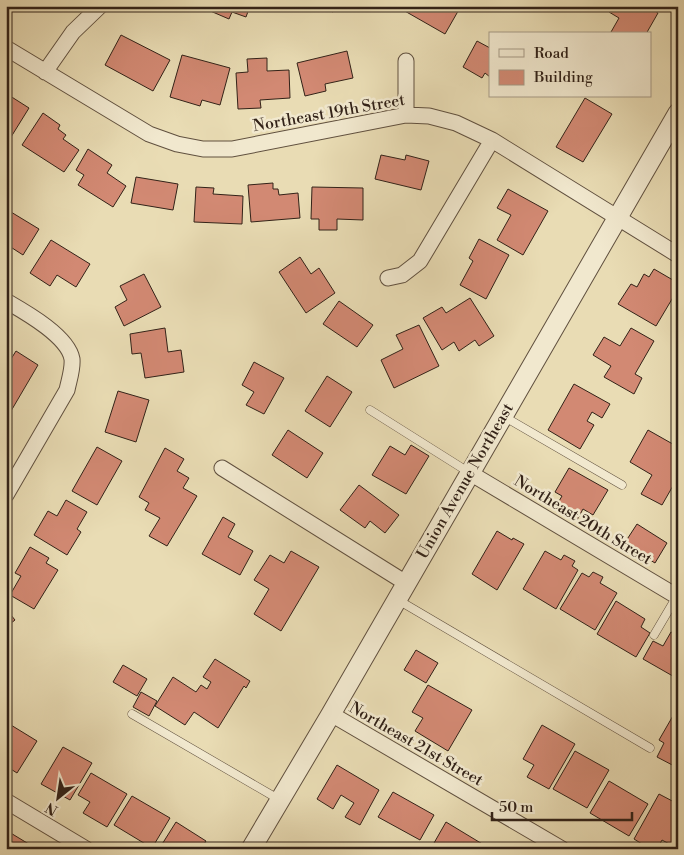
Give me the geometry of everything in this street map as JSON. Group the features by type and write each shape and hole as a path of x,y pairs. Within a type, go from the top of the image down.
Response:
{"street":[{"path":"45,72 73,32 100,6"},
{"name":"Northeast 19th Street","path":"6,48 149,134 177,144 204,149 232,149 406,115 429,116 456,123 492,140 678,255"},
{"path":"406,61 406,115"},
{"name":"Union Avenue Northeast","path":"251,849 678,113"},
{"path":"388,278 402,275 420,261 492,140"},
{"path":"6,301 38,320 55,334 72,358 67,390 6,494"},
{"path":"222,468 406,583"},
{"name":"Northeast 20th Street","path":"470,473 677,596"},
{"name":"Northeast 21st Street","path":"331,714 562,849"},
{"path":"6,802 86,849"}],"lane":[{"path":"370,410 470,473"},
{"path":"503,416 622,485"},
{"path":"654,635 677,596"},
{"path":"397,599 650,748"},
{"path":"132,714 280,800"}],"building":[{"path":"9,6 19,6 13,11"},
{"path":"210,6 250,6 246,17 232,12 229,19 208,10"},
{"path":"321,6 336,6 333,12"},
{"path":"396,6 461,6 445,34"},
{"path":"612,6 647,6 658,13 647,32 611,32 619,18 609,12"},
{"path":"121,35 170,60 153,91 105,65"},
{"path":"477,41 489,47 489,76 485,73 482,78 463,67"},
{"path":"347,51 353,78 325,84 326,91 305,96 297,63"},
{"path":"182,55 230,68 220,105 202,100 200,106 170,97"},
{"path":"267,58 267,71 289,70 290,98 260,100 261,108 238,109 236,73 248,72 247,59"},
{"path":"7,94 29,108 11,137 6,134"},
{"path":"585,98 612,114 583,162 556,147"},
{"path":"43,113 60,125 58,129 66,135 63,139 79,150 64,172 22,145"},
{"path":"88,149 112,165 107,173 126,186 113,207 78,185 84,175 76,170"},
{"path":"381,155 405,160 406,155 429,161 421,190 375,179"},
{"path":"136,177 178,184 173,210 131,203"},
{"path":"273,183 273,189 278,189 279,195 298,193 300,218 251,222 248,185"},
{"path":"196,187 214,188 213,194 243,196 242,224 194,222"},
{"path":"312,187 363,188 363,220 337,219 337,230 319,230 319,219 311,219"},
{"path":"508,189 548,211 523,255 497,240 511,215 497,208"},
{"path":"6,209 39,229 23,255 6,244"},
{"path":"479,239 509,255 486,299 460,285 473,261 469,258"},
{"path":"51,240 90,264 76,287 57,275 50,286 30,273"},
{"path":"300,257 311,274 319,268 335,293 306,313 279,272"},
{"path":"654,269 678,283 678,289 656,326 618,304 631,284 637,287 644,274 649,277"},
{"path":"144,274 161,307 124,326 115,307 127,300 120,286"},
{"path":"470,298 494,336 479,346 475,340 459,351 454,342 442,350 423,318 442,307 446,313"},
{"path":"339,301 373,325 357,347 323,324"},
{"path":"419,325 439,366 394,388 381,360 403,349 396,335"},
{"path":"165,328 168,352 181,350 184,372 145,378 141,353 132,354 130,334"},
{"path":"631,328 654,341 635,374 642,378 634,394 604,377 611,366 593,355 604,337 620,346"},
{"path":"16,351 38,365 11,411 6,408 6,367"},
{"path":"254,362 284,378 264,414 246,405 254,392 242,385"},
{"path":"327,376 352,392 330,427 305,411"},
{"path":"574,384 610,404 602,418 592,412 587,421 594,425 580,449 548,430"},
{"path":"118,391 149,400 136,442 105,432"},
{"path":"288,430 323,453 307,478 272,455"},
{"path":"648,430 678,447 678,477 662,505 641,494 652,475 630,462"},
{"path":"411,445 429,456 406,494 372,475 390,446 405,455"},
{"path":"97,447 122,461 97,505 72,491"},
{"path":"165,448 184,459 177,471 189,478 183,488 197,496 167,546 149,536 160,518 145,510 149,503 139,497"},
{"path":"569,468 608,490 593,515 583,509 577,520 555,508 562,496 555,492"},
{"path":"359,485 399,515 385,533 370,521 365,528 340,510"},
{"path":"66,500 87,512 77,529 81,532 67,555 34,535 48,511 57,516"},
{"path":"223,517 235,524 228,537 253,551 240,575 202,554"},
{"path":"637,524 667,543 655,563 624,544"},
{"path":"497,531 512,540 513,538 524,544 497,590 472,574"},
{"path":"30,547 49,558 46,563 58,570 34,609 10,595 21,576 15,573"},
{"path":"291,551 319,567 281,631 254,614 269,589 254,580 270,555 284,563"},
{"path":"545,551 561,560 564,555 575,561 572,566 578,570 556,609 523,589"},
{"path":"593,572 603,577 600,583 617,593 595,630 560,609 582,573 589,577"},
{"path":"616,601 645,619 641,627 650,633 636,657 597,634"},
{"path":"6,609 15,620 6,627"},
{"path":"671,632 678,635 678,679 643,659 653,641 663,646"},
{"path":"416,650 438,663 426,683 404,670"},
{"path":"215,659 250,681 246,688 244,686 218,728 194,712 185,725 155,706 173,677 196,692 201,685 207,689 211,682 203,677"},
{"path":"123,665 147,679 137,696 113,682"},
{"path":"428,685 472,710 448,751 415,731 423,718 412,712"},
{"path":"141,692 157,701 149,716 133,707"},
{"path":"674,714 678,716 678,768 657,757 664,743 659,740"},
{"path":"6,722 37,741 17,773 6,766"},
{"path":"542,725 575,744 549,789 527,777 534,765 523,759"},
{"path":"63,747 92,763 70,800 41,784"},
{"path":"575,751 609,770 587,808 553,789"},
{"path":"337,765 379,790 360,825 345,817 354,803 341,795 333,809 317,799"},
{"path":"91,773 127,794 107,827 83,813 90,802 78,795"},
{"path":"609,781 648,804 629,836 590,813"},
{"path":"393,792 434,815 420,840 378,817"},
{"path":"659,794 678,804 678,838 673,846 662,840 657,849 650,849 634,839"},
{"path":"132,796 170,818 152,848 114,825"},
{"path":"176,822 206,841 201,849 159,849"},
{"path":"446,822 484,845 482,849 444,849 434,843"},
{"path":"9,832 37,849 6,849 6,837"}]}
